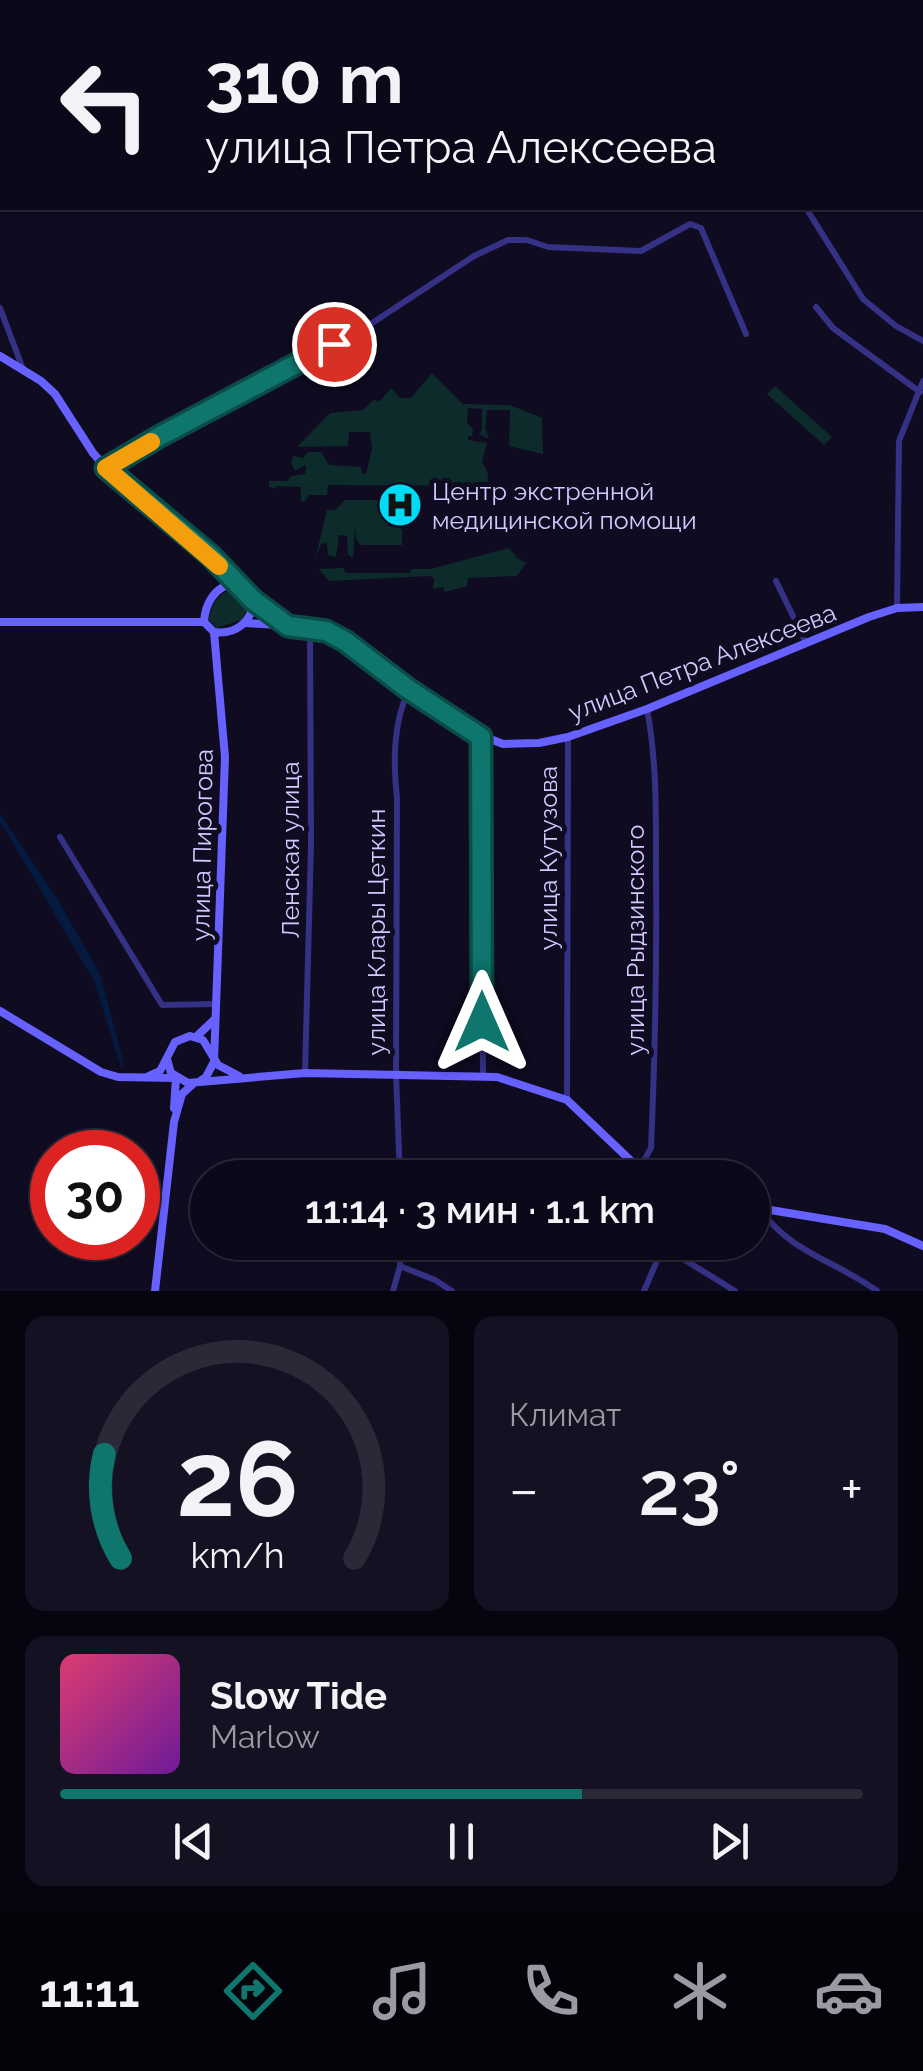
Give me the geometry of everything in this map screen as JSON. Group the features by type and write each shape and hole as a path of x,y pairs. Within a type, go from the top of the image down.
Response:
{"street":[{"path":"807,210 864,299 923,342"},
{"path":"106,468 360,330 474,256 508,240 527,240 548,247 641,251 696,224 746,334"},
{"path":"816,307 833,328 920,392"},
{"path":"0,308 22,370"},
{"path":"0,356 55,394 106,468 194,541 253,600 288,626"},
{"path":"897,608 899,441 923,382"},
{"path":"224,572 220,588 204,612 204,622 214,632 225,633"},
{"path":"776,581 806,643"},
{"path":"220,588 235,584"},
{"path":"217,644 225,633 246,623 252,614 253,600"},
{"name":"улица Петра Алексеева","path":"246,623 310,627 345,641 481,737 516,744 568,736 647,709 897,608 923,607"},
{"path":"0,622 204,622"},
{"name":"Ленская улица","path":"305,1073 311,864 310,627"},
{"name":"улица Пирогова","path":"213,1056 225,757 214,632"},
{"name":"улица Клары Цеткин","path":"399,1160 394,772 400,708 408,689"},
{"name":"улица Рыдзинского","path":"644,1160 650,1148 657,988 656,822 652,731 647,709"},
{"name":"улица Кутузова","path":"567,1100 568,736"},
{"path":"481,737 483,1075"},
{"path":"60,837 158,1000 169,1006 216,1004"},
{"path":"0,1011 90,1068 118,1077 197,1082 305,1073 483,1075 530,1086 567,1100 630,1160"},
{"path":"196,1037 215,1019"},
{"path":"143,1078 160,1072 175,1042 185,1037 196,1037 209,1046 218,1064 241,1076"},
{"path":"174,1122 182,1094 212,1069 213,1056"},
{"path":"155,1291 174,1122 176,1078 168,1069 167,1059"},
{"path":"770,1209 885,1230 923,1246"},
{"path":"770,1224 830,1266 858,1277 877,1291"},
{"path":"393,1291 400,1260"},
{"path":"644,1291 657,1260"},
{"path":"687,1260 735,1291"},
{"path":"400,1266 452,1291"}],"green space":[{"path":"432,373 463,404 510,405 542,418 543,454 509,446 510,410 487,410 485,428 489,439 479,434 482,409 468,408 467,423 473,429 468,440 487,443 482,462 488,473 487,486 328,485 327,495 309,495 305,501 301,501 301,487 269,487 269,481 288,481 291,476 305,474 306,465 295,471 291,463 293,456 303,458 308,452 321,452 329,465 361,467 362,474 366,474 372,448 370,432 349,432 348,446 297,447 330,413 363,410 373,400 380,401 391,388 400,398 411,398"},
{"path":"775,386 832,437 824,445 767,394"},
{"path":"345,500 392,500 388,526 402,529 402,545 361,545 355,527 353,558 348,555 347,536 339,535 336,557 328,555 327,543 321,544 315,560 327,510 335,510"},
{"path":"509,548 526,563 517,576 468,578 467,586 445,592 443,587 433,589 434,578 429,576 329,581 319,569 410,573 411,569 431,569"},
{"path":"232,589 245,596 247,611 241,620 217,628 209,620 211,610 219,597"}],"water":[{"path":"0,814 58,900 100,974 123,1060 122,1070 94,981 0,821"}],"slow traffic":[{"path":"151,442 106,468 219,566"}],"place":[{"name":"Центр экстренной медицинской помощи","path":"400,505"}],"route":[{"path":"334,344 106,468 210,555 253,600 288,626 326,631 345,641 481,737 482,1022"}]}
